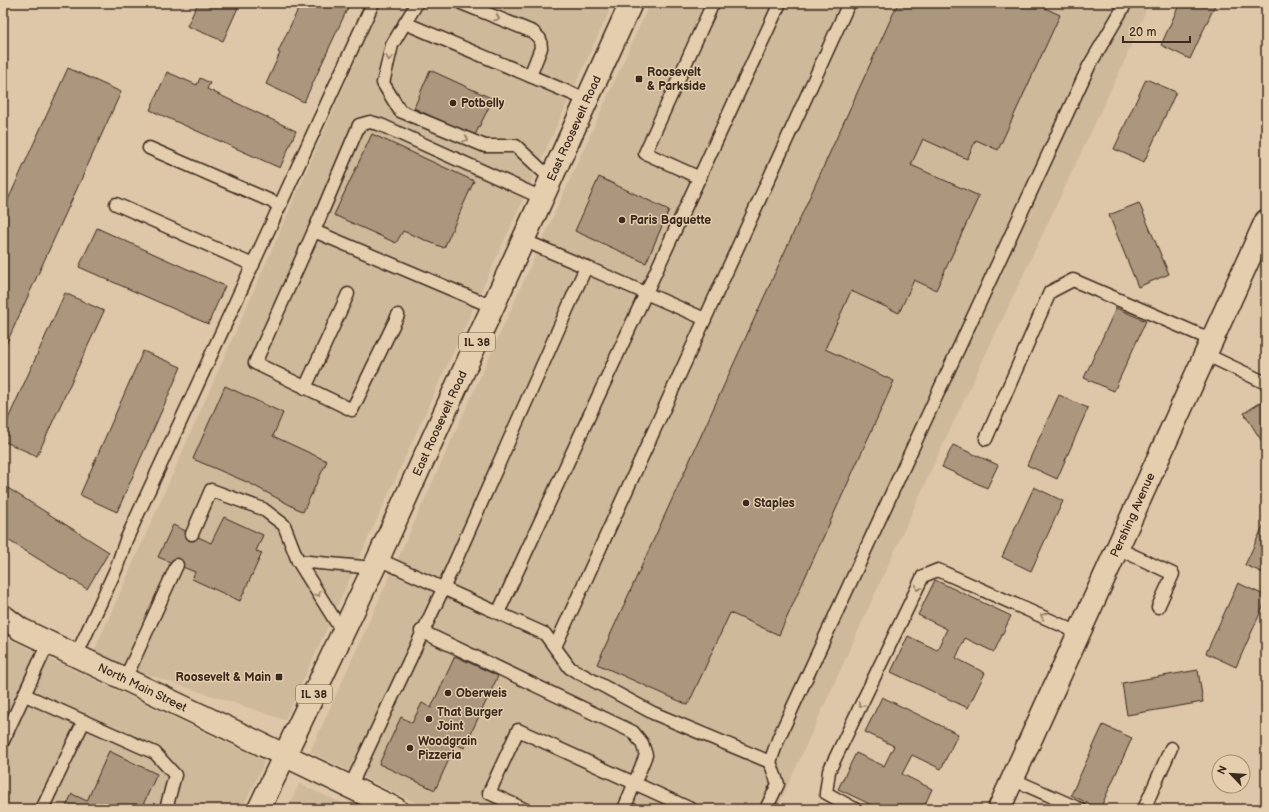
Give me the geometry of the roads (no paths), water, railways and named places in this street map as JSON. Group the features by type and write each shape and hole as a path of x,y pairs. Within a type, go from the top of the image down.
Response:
{"street":[{"name":"East Roosevelt Road","path":"284,755 376,564 631,3"},
{"name":"Pershing Avenue","path":"998,809 1266,221"},
{"name":"North Main Street","path":"3,616 20,629 48,643 396,809"},
{"name":"IL 38","path":"259,809 284,755"}],"lane":[{"path":"76,656 116,569 126,540 373,3"},
{"path":"417,3 392,45 384,83 400,111 485,146 516,146 547,188"},
{"path":"461,3 533,32 540,39 541,48 530,76"},
{"path":"700,178 645,153 713,3"},
{"path":"498,613 647,294 780,3"},
{"path":"555,647 849,3"},
{"path":"766,809 778,784 770,762 786,723 1086,73 1126,3"},
{"path":"405,22 587,100"},
{"path":"398,315 352,410 255,363 314,231 359,125 370,122 381,125 547,188"},
{"path":"149,148 280,206"},
{"path":"116,204 253,265"},
{"path":"314,231 493,307"},
{"path":"523,240 705,319"},
{"path":"350,787 421,631 443,589 586,267"},
{"path":"986,439 1050,292 1073,280 1209,347 1266,383"},
{"path":"305,388 348,294"},
{"path":"192,534 211,490 263,509 284,525 298,561 343,633"},
{"path":"1117,548 1173,574 1158,607"},
{"path":"298,561 376,564 443,589 545,634 570,668 653,713 770,762"},
{"path":"125,679 177,564"},
{"path":"855,809 826,793 829,771 924,576 938,570 1079,632"},
{"path":"421,631 633,732 642,743 646,755 624,809"},
{"path":"3,742 48,643"},
{"path":"25,694 155,753 175,775 166,809"},
{"path":"42,809 84,721"},
{"path":"524,809 489,793 518,730 691,809"},
{"path":"1144,809 1171,748"},
{"path":"1012,779 1080,809"}],"place":[{"name":"Roosevelt & Parkside","path":"639,79"},
{"name":"Potbelly","path":"453,103"},
{"name":"Paris Baguette","path":"622,220"},
{"name":"Staples","path":"746,503"},
{"name":"Roosevelt & Main","path":"279,677"},
{"name":"Oberweis","path":"448,693"},
{"name":"That Burger Joint","path":"429,719"},
{"name":"Woodgrain Pizzeria","path":"410,748"}]}
